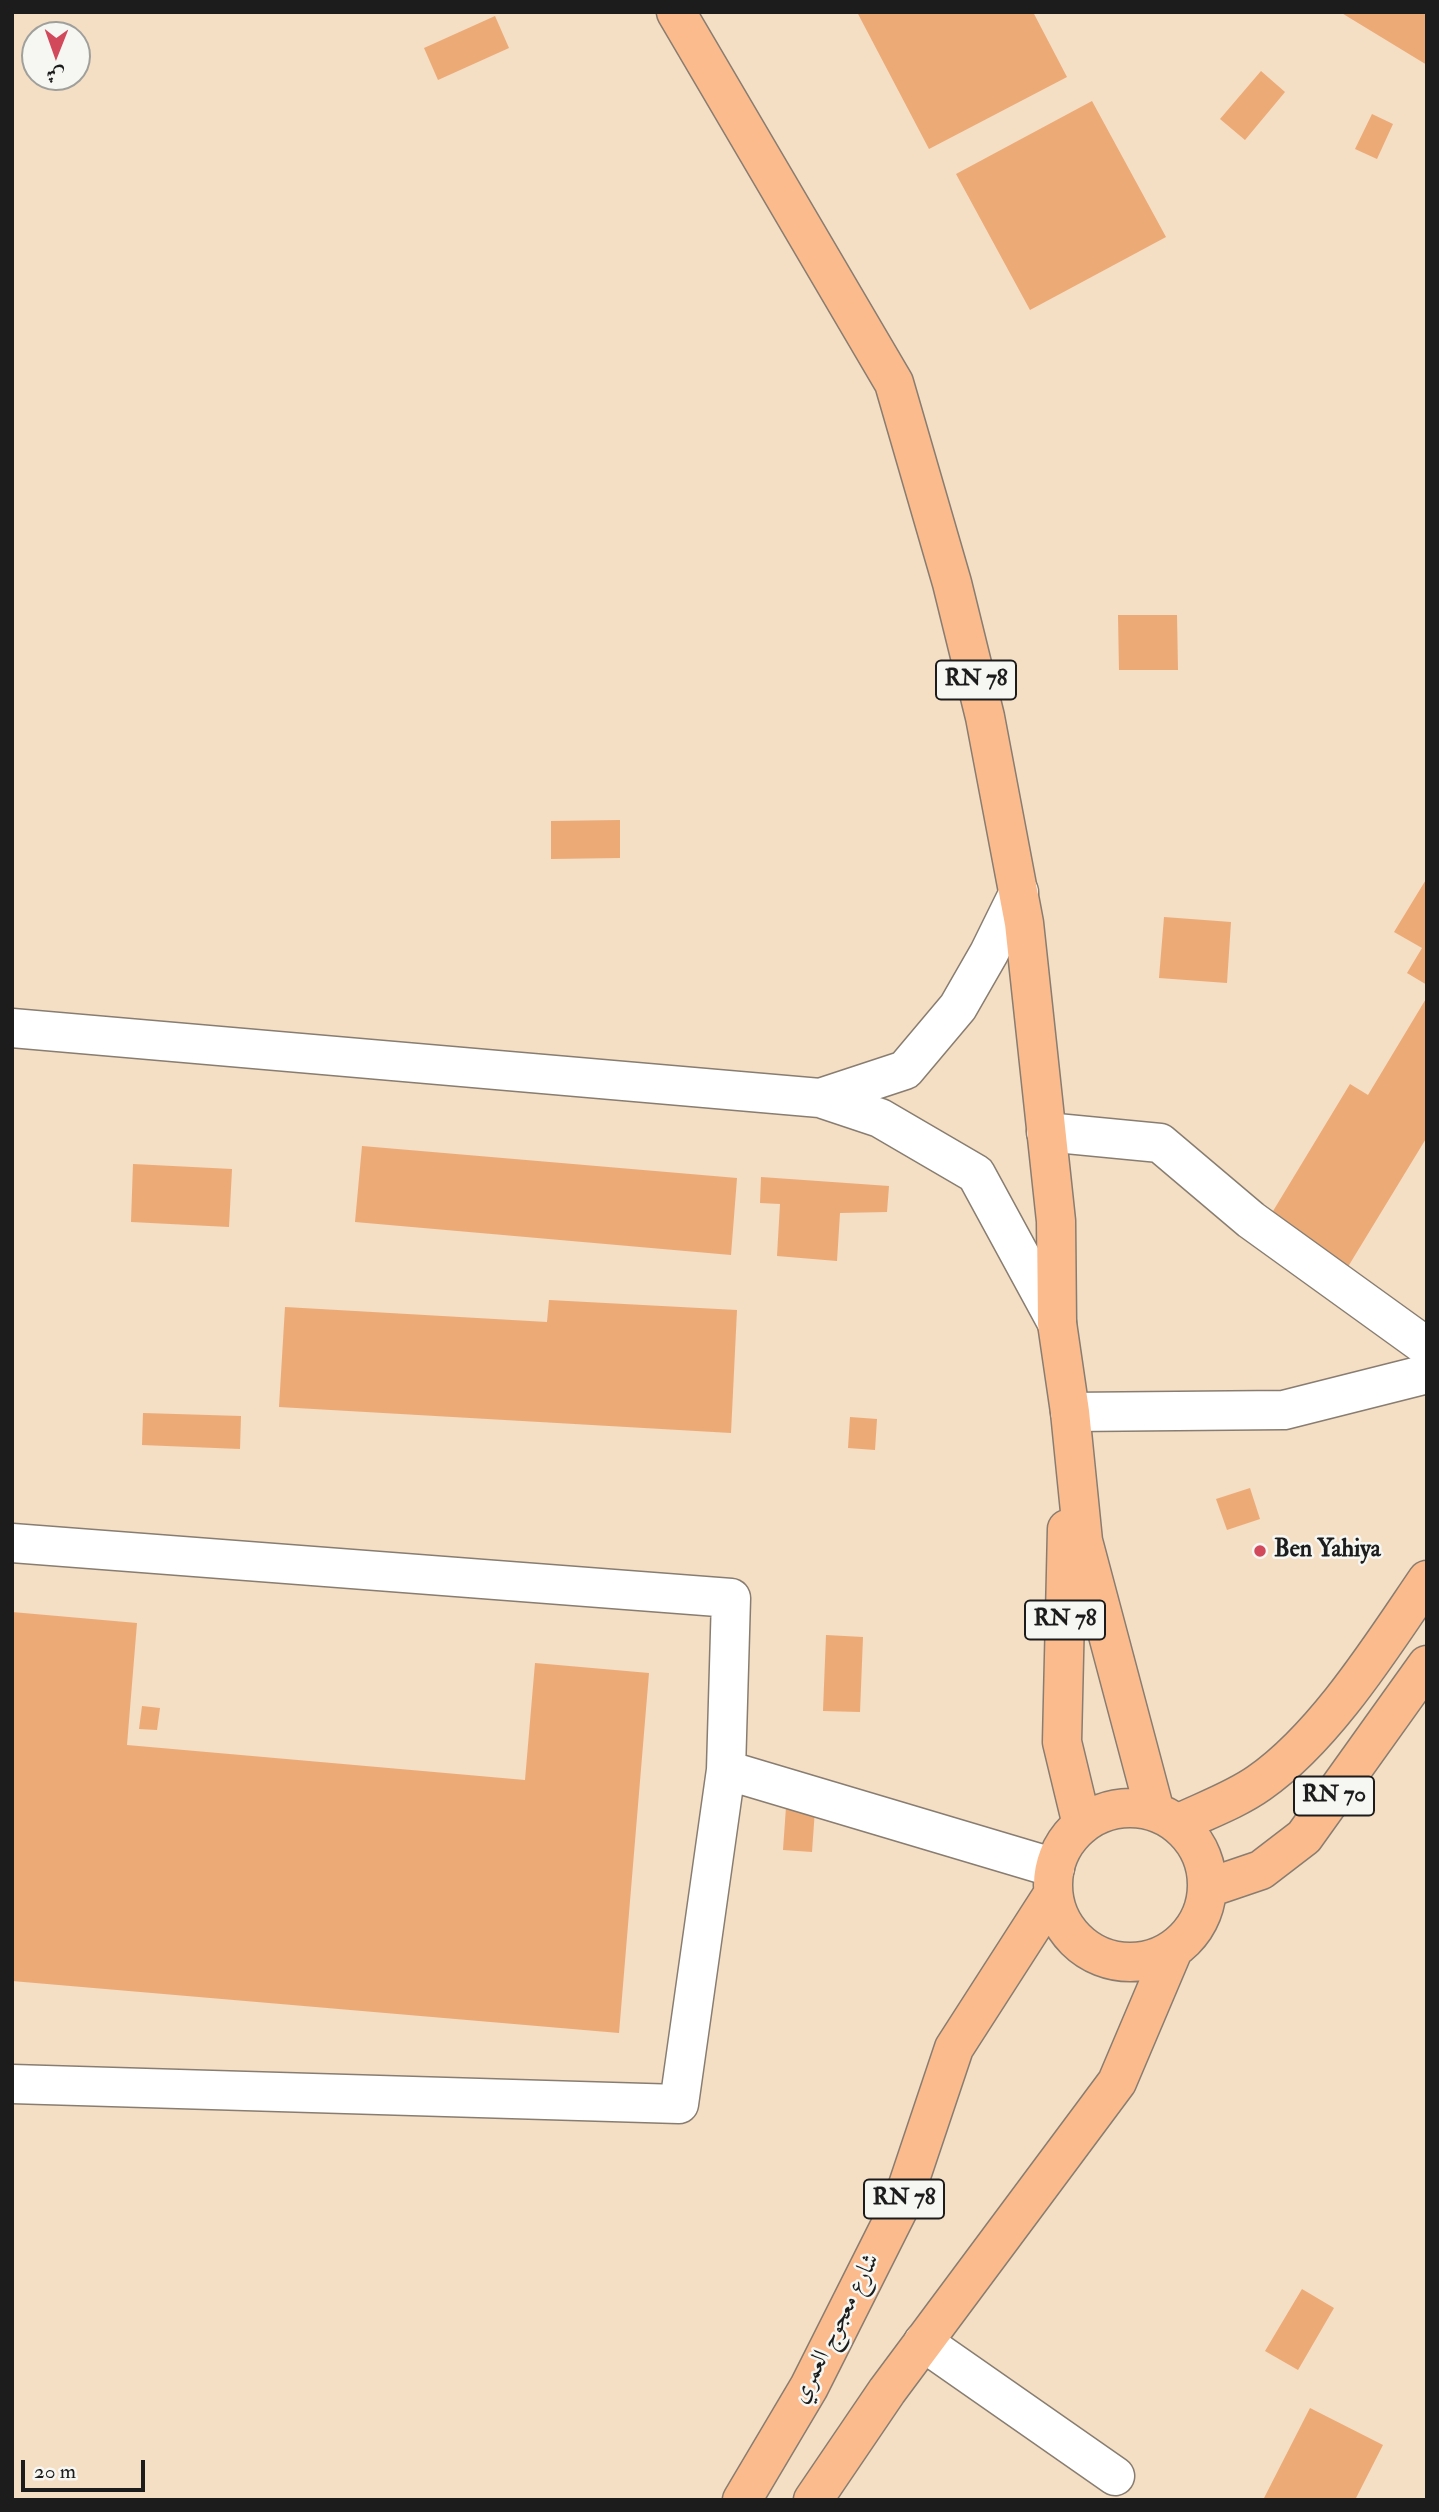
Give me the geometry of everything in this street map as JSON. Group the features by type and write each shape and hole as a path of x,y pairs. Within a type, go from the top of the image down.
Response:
{"main road":[{"name":"RN 78","path":"676,12 894,383 951,583 985,718 1019,892 1056,1221 1057,1323 1070,1412 1083,1541 1166,1818"},
{"name":"RN 78","path":"1070,1412 1062,1742 1082,1825"},
{"path":"1166,1818 1258,1784 1303,1748 1388,1637 1427,1580"},
{"name":"RN 70","path":"1208,1888 1261,1870 1304,1837 1427,1664"},
{"path":"1129,1808 1166,1818 1195,1842 1205,1864 1208,1888 1203,1912 1191,1934 1173,1950 1149,1961 1123,1963 1097,1955 1076,1941 1060,1920 1054,1881 1064,1844 1082,1825 1104,1812 1129,1808"},
{"name":"شارع معجوج العمري","path":"742,2500 809,2387 904,2200 954,2048 1054,1881"},
{"path":"813,2500 923,2342 1117,2082 1173,1950"}],"street":[{"path":"820,1098 905,1070 958,1007 1019,892"},
{"path":"12,1028 820,1098 880,1118 976,1174 1057,1323"},
{"path":"1046,1132 1160,1143 1251,1220 1427,1347"},
{"path":"1070,1412 1284,1410 1427,1374"},
{"path":"12,1543 731,1598 726,1770 679,2104 12,2084"},
{"path":"726,1770 1054,1881"},
{"path":"923,2342 1115,2476"}],"building":[{"path":"857,12 1033,12 1067,77 929,149"},
{"path":"1340,12 1427,12 1427,65"},
{"path":"495,16 509,48 438,80 424,48"},
{"path":"1261,71 1285,92 1245,140 1220,119"},
{"path":"1092,101 1166,237 1030,310 956,174"},
{"path":"1372,114 1393,124 1377,159 1355,149"},
{"path":"1118,615 1177,615 1178,670 1119,670"},
{"path":"620,820 620,858 551,859 551,821"},
{"path":"1427,878 1427,985 1407,973 1422,948 1394,932"},
{"path":"1164,917 1231,922 1227,983 1159,978"},
{"path":"1427,997 1427,1137 1346,1270 1267,1221 1350,1084 1368,1095"},
{"path":"362,1146 737,1178 731,1255 355,1222"},
{"path":"133,1164 232,1169 229,1227 131,1222"},
{"path":"761,1177 889,1186 887,1212 840,1213 837,1261 777,1256 780,1204 760,1203"},
{"path":"549,1300 737,1310 731,1433 279,1407 285,1307 547,1322"},
{"path":"143,1413 241,1416 240,1449 142,1445"},
{"path":"850,1417 877,1419 875,1450 848,1448"},
{"path":"1250,1488 1260,1519 1227,1530 1216,1499"},
{"path":"12,1612 137,1623 127,1745 525,1780 535,1663 649,1673 619,2033 12,1981"},
{"path":"826,1635 863,1637 860,1712 823,1711"},
{"path":"142,1706 160,1708 157,1730 139,1729"},
{"path":"786,1807 815,1809 812,1852 783,1850"},
{"path":"1302,2289 1334,2308 1298,2370 1265,2351"},
{"path":"1310,2408 1383,2445 1355,2500 1263,2500"}],"place":[{"name":"Ben Yahiya","path":"1260,1551"}]}
